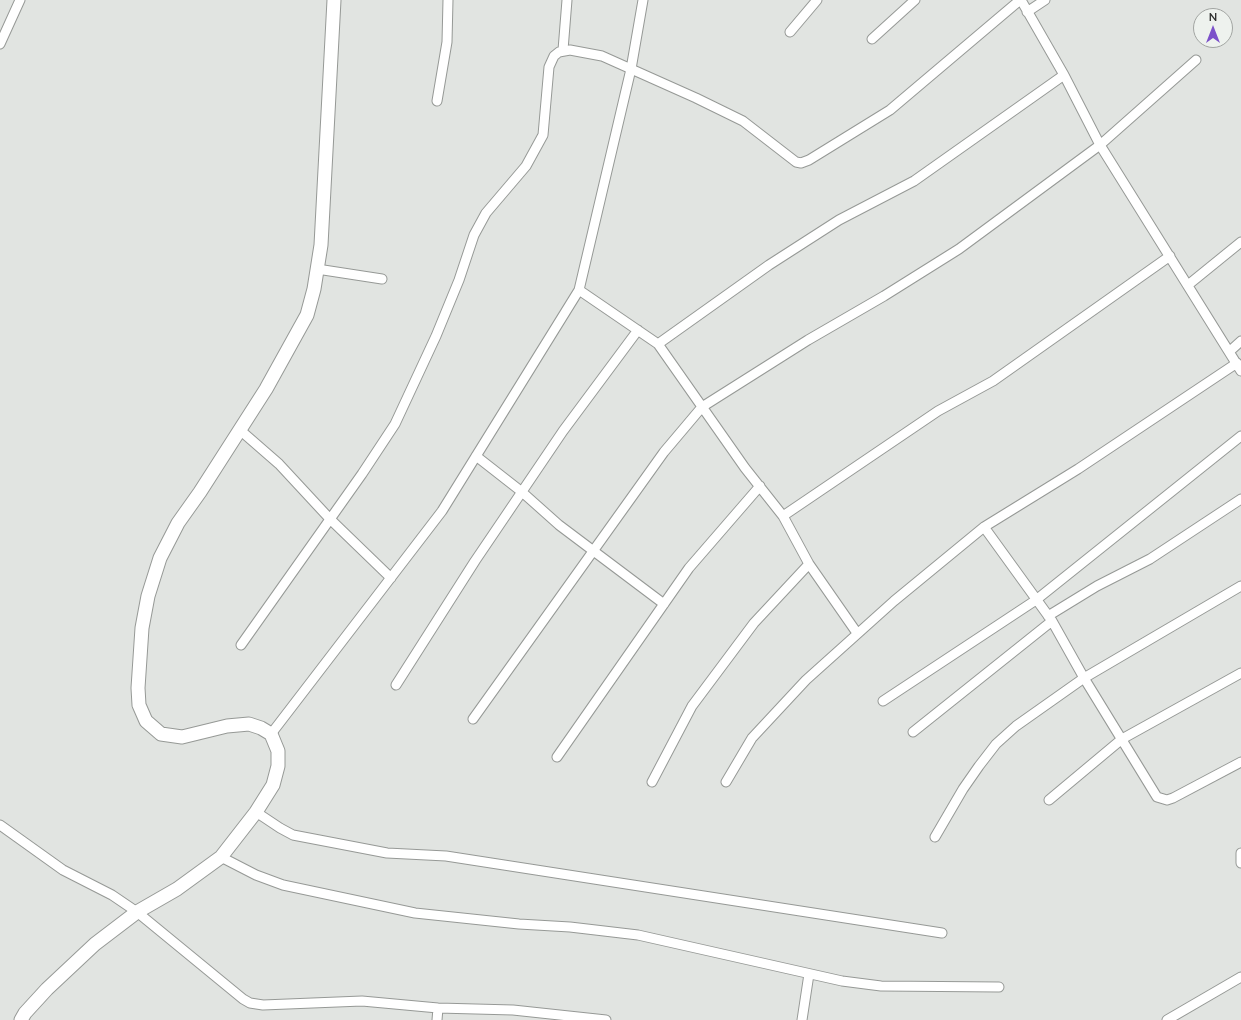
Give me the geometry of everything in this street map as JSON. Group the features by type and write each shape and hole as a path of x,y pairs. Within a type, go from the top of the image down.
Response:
{"street":[{"path":"0,44 20,0"},
{"path":"21,1020 25,1013 47,989 95,944 137,912 177,889 221,857 256,812 273,784 278,766 278,751 270,734 261,728 249,724 227,726 182,737 161,734 146,721 139,705 142,628 148,596 160,558 178,523 200,492 266,389 307,315 317,269 324,202 334,0"},
{"path":"437,101 448,42 448,0"},
{"path":"563,50 566,0"},
{"path":"270,734 442,511 579,290 631,69 643,0"},
{"path":"790,32 817,0"},
{"path":"872,39 916,0"},
{"path":"241,645 362,474 395,424 436,336 459,280 474,235 486,213 526,166 543,135 549,67 554,56 563,50 585,52 602,56 743,121 796,162 801,163 809,160 890,110 1021,0 1064,75 1100,145 1239,367 984,527 857,633 806,680 752,738 726,782"},
{"path":"1027,12 1045,0"},
{"path":"473,719 664,452 702,407 808,340 884,296 959,249 1100,145 1196,60"},
{"path":"658,344 769,265 839,220 914,181 1064,75"},
{"path":"1188,285 1241,242"},
{"path":"784,516 938,411 993,381 1170,256"},
{"path":"317,269 382,279"},
{"path":"579,290 658,344 702,407 784,516 809,564 857,633"},
{"path":"396,685 475,561 563,431 638,330"},
{"path":"1230,351 1241,341"},
{"path":"240,430 279,464 330,519 391,578"},
{"path":"883,701 1036,600 1241,436"},
{"path":"476,456 522,492 559,526 664,604"},
{"path":"557,758 689,568 760,486"},
{"path":"913,732 1050,618 1097,586 1150,559 1241,500"},
{"path":"984,527 1050,618 1084,678 1157,797 1161,800 1173,798 1241,762"},
{"path":"652,782 692,706 754,623 809,564"},
{"path":"935,837 963,789 996,744 1016,726 1084,678 1241,586"},
{"path":"1049,800 1122,739 1241,673"},
{"path":"256,812 293,835 387,853 446,856 942,933"},
{"path":"0,825 63,870 112,895 137,912 243,999 250,1003 263,1005 362,1002 438,1008 513,1010 606,1020"},
{"path":"1241,853 1241,863"},
{"path":"221,857 283,885 415,913 519,924 570,927 638,935 842,981 881,986 999,987"},
{"path":"802,1020 809,974"},
{"path":"1169,1020 1241,977"},
{"path":"437,1020 438,1008"}]}
